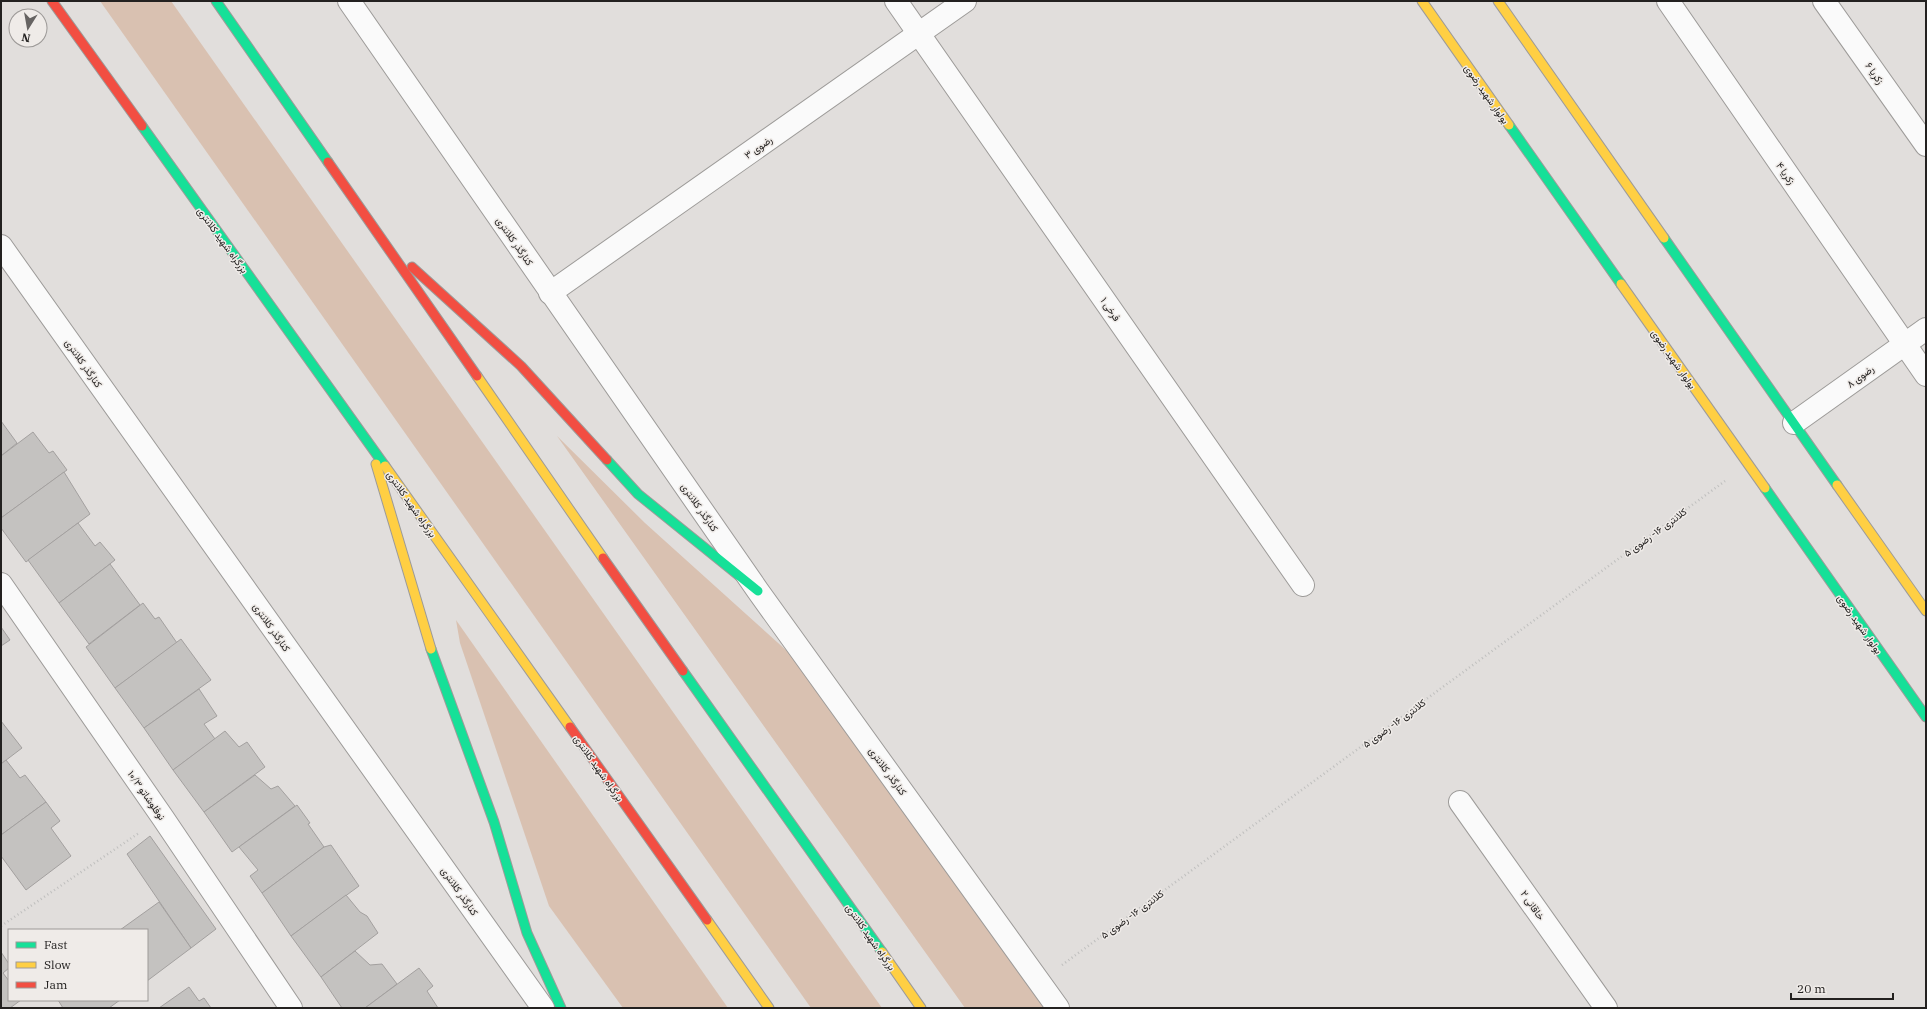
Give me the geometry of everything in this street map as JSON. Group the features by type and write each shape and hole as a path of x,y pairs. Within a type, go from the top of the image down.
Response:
{"main road":[{"name":"بزرگراه شهید کلانتری","path":"52,1 371,446 769,1008"},
{"name":"بزرگراه شهید کلانتری","path":"216,1 584,531 921,1008"},
{"name":"بولوار شهید رضوی","path":"1422,1 1926,717"},
{"path":"1498,1 1926,611"},
{"path":"384,242 521,366 638,494 758,591"},
{"path":"371,446 438,671 494,822 527,933 561,1008"}],"street":[{"name":"کنارگذر کلانتری","path":"349,1 758,591 1058,1008"},
{"name":"فرخی ۱","path":"896,1 1303,585"},
{"name":"رضوی ۳","path":"550,293 965,1"},
{"name":"زکریا ۴","path":"1668,1 1926,375"},
{"name":"زکریا ۶","path":"1824,1 1926,144"},
{"name":"کنارگذر کلانتری","path":"3,253 543,1008"},
{"name":"رضوی ۸","path":"1794,423 1926,329"},
{"name":"نوفلوشاتو ۱۰/۳","path":"1,584 163,818 291,1008"},
{"name":"خاقانی ۲","path":"1460,802 1606,1008"}],"path":[{"name":"کلانتری ۱۶- رضوی ۵","path":"1039,982 1748,464"},
{"path":"1,926 163,818"}],"shaded area":[{"path":"100,1 171,1 882,1008 811,1008"},
{"path":"557,436 645,523 797,660 1046,1008 965,1008"},
{"path":"456,620 728,1008 623,1008 549,906 460,643"}],"building":[{"path":"1,421 17,443 1,456"},
{"path":"33,432 49,453 53,451 67,470 1,518 1,456"},
{"path":"64,472 90,514 26,562 1,528 1,518"},
{"path":"78,523 95,546 100,542 115,560 59,603 28,560"},
{"path":"110,564 140,605 89,644 59,603"},
{"path":"143,603 155,619 159,617 177,643 115,688 86,647"},
{"path":"1,627 10,640 1,646"},
{"path":"181,639 211,680 144,728 115,688"},
{"path":"199,689 217,716 204,724 215,739 173,770 144,728"},
{"path":"1,721 22,748 1,764"},
{"path":"225,731 239,747 247,742 265,767 204,812 173,770"},
{"path":"6,760 20,778 25,775 46,802 1,835 1,764"},
{"path":"255,775 271,789 278,786 295,806 232,852 204,812"},
{"path":"46,802 60,821 51,828 71,856 26,890 1,856 1,835"},
{"path":"297,805 310,823 308,824 324,847 262,893 250,876 258,870 239,847"},
{"path":"150,836 216,929 191,948 127,854"},
{"path":"331,845 359,886 291,936 262,893 324,847"},
{"path":"346,895 360,912 367,916 378,933 321,977 291,936"},
{"path":"159,902 191,948 148,980 148,929 121,929"},
{"path":"355,951 370,965 382,964 397,984 365,1008 342,1008 321,977"},
{"path":"1,952 8,962 8,969 3,973 8,980 8,1001 20,1001 10,1008 1,1008"},
{"path":"419,968 433,986 427,991 438,1008 365,1008"},
{"path":"189,987 199,1001 204,998 211,1008 159,1008"},
{"path":"59,1001 119,1001 109,1008 63,1008"}],"traffic: fast":[{"path":"216,1 328,162"},
{"path":"1509,125 1621,284"},
{"path":"142,126 385,466"},
{"path":"1664,238 1837,485"},
{"path":"607,460 638,494 758,591"},
{"path":"1765,488 1926,717"},
{"path":"431,649 494,822 527,933 561,1008"},
{"path":"683,671 882,952"}],"traffic: slow":[{"path":"1422,1 1509,125"},
{"path":"1498,1 1664,238"},
{"path":"1621,284 1765,488"},
{"path":"477,376 603,558"},
{"path":"376,464 431,649"},
{"path":"385,466 570,727"},
{"path":"1837,485 1926,611"},
{"path":"707,920 769,1008"},
{"path":"882,952 921,1008"}],"traffic: jam":[{"path":"52,1 142,126"},
{"path":"328,162 477,376"},
{"path":"412,267 521,366 607,460"},
{"path":"603,558 683,671"},
{"path":"570,727 707,920"}]}
